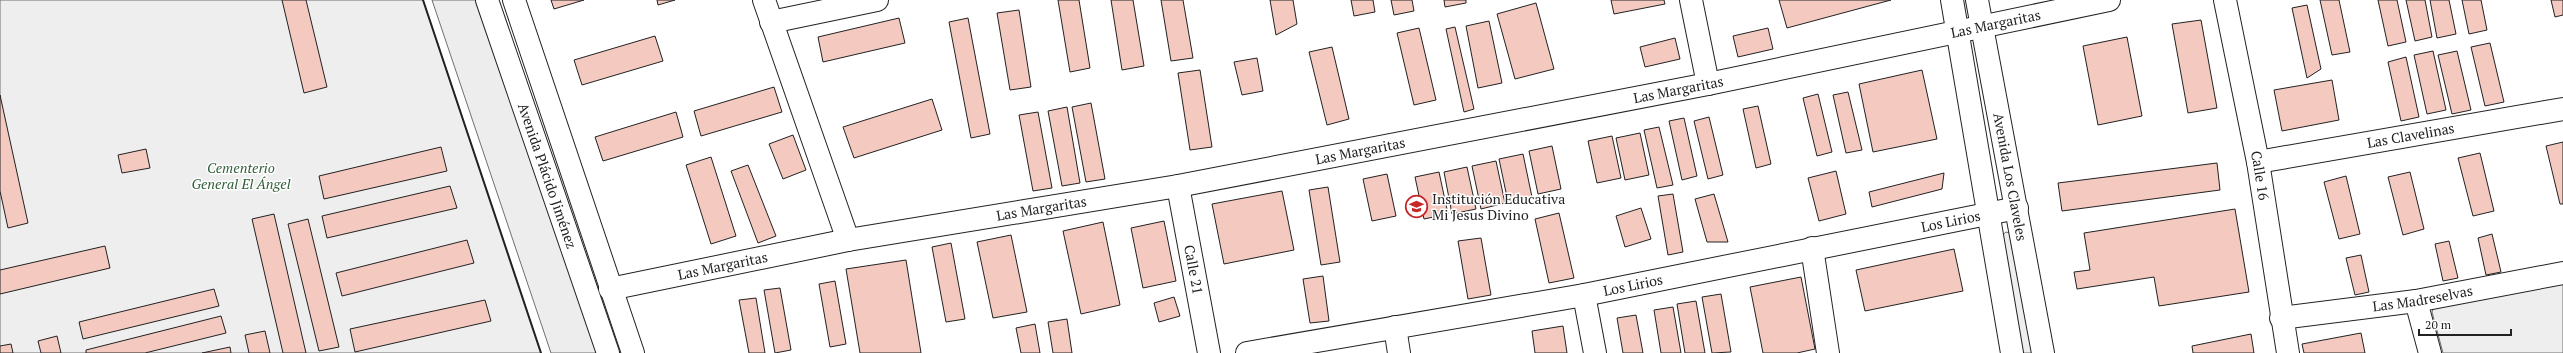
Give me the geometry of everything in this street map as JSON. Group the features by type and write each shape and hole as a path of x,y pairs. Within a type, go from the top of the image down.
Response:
{"street":[{"name":"Avenida Plácido Jiménez","path":"487,0 608,353"},
{"name":"Avenida Plácido Jiménez","path":"514,0 610,289 633,353"},
{"path":"764,0 848,240"},
{"path":"771,22 877,0"},
{"path":"1691,0 1708,84"},
{"name":"Avenida Los Claveles","path":"1952,0 2012,353"},
{"name":"Avenida Los Claveles","path":"1977,0 2043,353"},
{"name":"Las Margaritas","path":"610,289 848,240 1178,186 1708,84 2108,0"},
{"name":"Calle 16","path":"2225,0 2258,162 2288,353"},
{"name":"Las Clavelinas","path":"2258,162 2563,109"},
{"name":"Calle 21","path":"1178,186 1210,353"},
{"name":"Los Lirios","path":"1247,353 1584,295 2017,208"},
{"path":"1812,248 1828,353"},
{"name":"Las Madreselvas","path":"2282,318 2416,301 2563,273"},
{"path":"1584,295 1595,353"},
{"path":"2416,301 2430,353"},
{"path":"1394,327 1399,353"}],"green space":[{"name":"Cementerio General El Ángel","path":"0,0 423,0 541,353 0,353"},
{"path":"2006,232 2014,234 2035,353 2020,353 1998,239"},
{"path":"2563,277 2563,353 2443,353 2432,312 2436,301"}],"shaded area":[{"path":"432,0 482,0 600,353 551,353"}],"building":[{"path":"282,0 306,0 327,87 304,93"},
{"path":"551,0 584,0 554,9"},
{"path":"657,0 675,0 658,5"},
{"path":"1058,0 1079,0 1090,68 1070,72"},
{"path":"1111,0 1133,0 1144,66 1122,70"},
{"path":"1161,0 1183,0 1193,58 1171,61"},
{"path":"1270,0 1293,0 1297,24 1276,35"},
{"path":"1351,0 1373,0 1375,12 1354,16"},
{"path":"1391,0 1412,0 1414,11 1394,15"},
{"path":"1444,0 1466,0 1466,3 1445,7"},
{"path":"1611,0 1664,0 1665,4 1614,14"},
{"path":"1779,0 1891,0 1787,28"},
{"path":"2320,0 2339,0 2350,52 2332,55"},
{"path":"2378,0 2397,0 2406,42 2388,46"},
{"path":"2406,0 2425,0 2432,37 2415,41"},
{"path":"2430,0 2449,0 2456,34 2437,38"},
{"path":"2462,0 2481,0 2487,30 2469,34"},
{"path":"2551,0 2563,0 2563,15 2555,17"},
{"path":"1536,3 1554,69 1515,79 1497,14"},
{"path":"2307,5 2321,69 2307,78 2292,8"},
{"path":"1019,10 1031,87 1010,90 997,13"},
{"path":"899,18 905,43 823,62 818,37"},
{"path":"968,18 990,134 971,138 949,22"},
{"path":"2201,20 2217,108 2188,113 2172,24"},
{"path":"1489,21 1502,83 1478,88 1466,26"},
{"path":"1455,27 1474,109 1464,112 1446,29"},
{"path":"1419,28 1436,100 1414,105 1397,33"},
{"path":"1768,28 1773,49 1738,57 1733,36"},
{"path":"655,36 663,61 582,85 574,60"},
{"path":"2127,37 2142,116 2098,125 2083,46"},
{"path":"1675,38 1680,59 1645,67 1640,47"},
{"path":"2490,43 2504,102 2485,106 2471,47"},
{"path":"1332,47 1349,119 1327,125 1309,52"},
{"path":"2433,51 2446,110 2427,114 2414,55"},
{"path":"2457,51 2471,110 2452,114 2438,55"},
{"path":"2406,57 2419,117 2401,121 2388,62"},
{"path":"1257,58 1263,91 1242,95 1234,62"},
{"path":"1200,70 1212,147 1190,150 1178,73"},
{"path":"1922,70 1937,139 1873,152 1859,84"},
{"path":"2332,80 2339,120 2282,131 2274,90"},
{"path":"774,87 782,112 701,136 694,111"},
{"path":"1848,92 1862,150 1846,153 1833,95"},
{"path":"1818,94 1832,152 1817,156 1803,98"},
{"path":"0,95 28,223 8,228 0,191"},
{"path":"932,99 942,130 854,158 843,127"},
{"path":"1091,103 1105,179 1086,182 1072,107"},
{"path":"1758,106 1771,164 1756,168 1743,109"},
{"path":"1067,107 1080,183 1062,186 1048,111"},
{"path":"676,112 683,137 603,161 595,137"},
{"path":"1038,112 1052,188 1033,191 1019,115"},
{"path":"1709,117 1723,175 1708,179 1694,121"},
{"path":"1684,118 1697,176 1682,180 1669,121"},
{"path":"1659,127 1673,185 1657,188 1644,130"},
{"path":"1640,133 1649,175 1625,180 1616,138"},
{"path":"793,135 806,170 783,179 769,144"},
{"path":"1612,136 1621,178 1597,183 1588,141"},
{"path":"2563,142 2563,204 2560,204 2546,146"},
{"path":"1552,146 1561,189 1538,194 1529,151"},
{"path":"441,147 447,171 324,199 319,176"},
{"path":"146,149 150,168 122,173 118,155"},
{"path":"2480,153 2494,211 2473,216 2458,158"},
{"path":"1523,154 1532,197 1508,202 1499,159"},
{"path":"711,157 736,236 711,244 686,165"},
{"path":"1496,161 1505,203 1481,209 1472,166"},
{"path":"2217,163 2220,190 2062,211 2058,183"},
{"path":"748,165 776,236 758,243 731,171"},
{"path":"1467,167 1476,209 1452,214 1444,172"},
{"path":"1836,171 1846,214 1819,221 1808,178"},
{"path":"1439,172 1448,214 1424,219 1415,177"},
{"path":"2410,172 2424,229 2403,235 2388,177"},
{"path":"1944,173 1942,189 1872,207 1869,192"},
{"path":"1387,174 1396,216 1372,221 1363,179"},
{"path":"2346,176 2360,234 2339,239 2324,182"},
{"path":"450,186 457,208 327,238 322,216"},
{"path":"1328,187 1340,262 1321,265 1309,190"},
{"path":"1282,191 1294,250 1224,264 1212,204"},
{"path":"1673,194 1683,252 1668,255 1658,196"},
{"path":"1714,194 1728,242 1707,242 1695,199"},
{"path":"1641,208 1651,239 1625,247 1616,216"},
{"path":"2235,209 2249,292 2159,306 2154,277 2077,289 2074,272 2090,270 2084,233"},
{"path":"1559,213 1574,278 1549,283 1535,219"},
{"path":"274,214 306,353 283,353 252,219"},
{"path":"308,219 339,347 319,351 288,224"},
{"path":"1164,221 1176,281 1143,288 1131,228"},
{"path":"1103,222 1120,305 1081,314 1063,231"},
{"path":"2492,234 2501,272 2486,275 2478,238"},
{"path":"1011,235 1027,312 993,318 977,242"},
{"path":"1481,238 1491,295 1468,299 1458,241"},
{"path":"467,240 474,263 342,296 336,273"},
{"path":"2449,241 2458,278 2443,281 2435,244"},
{"path":"951,243 965,319 946,322 932,247"},
{"path":"105,246 110,268 0,294 0,270"},
{"path":"1954,249 1963,291 1865,311 1856,270"},
{"path":"2361,255 2369,292 2355,295 2346,258"},
{"path":"906,260 921,353 860,353 846,269"},
{"path":"1323,276 1329,321 1310,323 1303,279"},
{"path":"1801,277 1815,349 1797,353 1763,353 1750,287"},
{"path":"835,281 846,344 830,347 819,284"},
{"path":"780,288 791,350 775,353 764,290"},
{"path":"214,289 219,306 83,339 79,322"},
{"path":"1721,294 1731,352 1712,353 1702,297"},
{"path":"1174,297 1180,316 1159,322 1154,303"},
{"path":"756,298 765,353 749,353 739,300"},
{"path":"485,300 491,321 355,352 350,329"},
{"path":"1696,301 1705,353 1685,353 1677,304"},
{"path":"1673,307 1681,353 1661,353 1654,310"},
{"path":"1636,315 1643,353 1623,353 1617,318"},
{"path":"221,316 226,333 145,353 86,353 86,350"},
{"path":"1067,319 1072,353 1053,353 1048,322"},
{"path":"1035,324 1040,353 1021,353 1016,328"},
{"path":"1563,326 1567,353 1535,353 1532,331"},
{"path":"265,331 270,353 249,353 245,335"},
{"path":"2361,333 2365,353 2304,353 2302,344"},
{"path":"2251,334 2254,353 2193,353 2192,346"},
{"path":"57,336 61,353 41,353 38,341"},
{"path":"11,344 13,353 0,353 0,346"},
{"path":"230,347 231,353 202,353"}],"wall":[{"path":"423,0 541,353"}],"place":[{"name":"Institución Educativa Mi Jesus Divino","path":"1416,207"}]}
